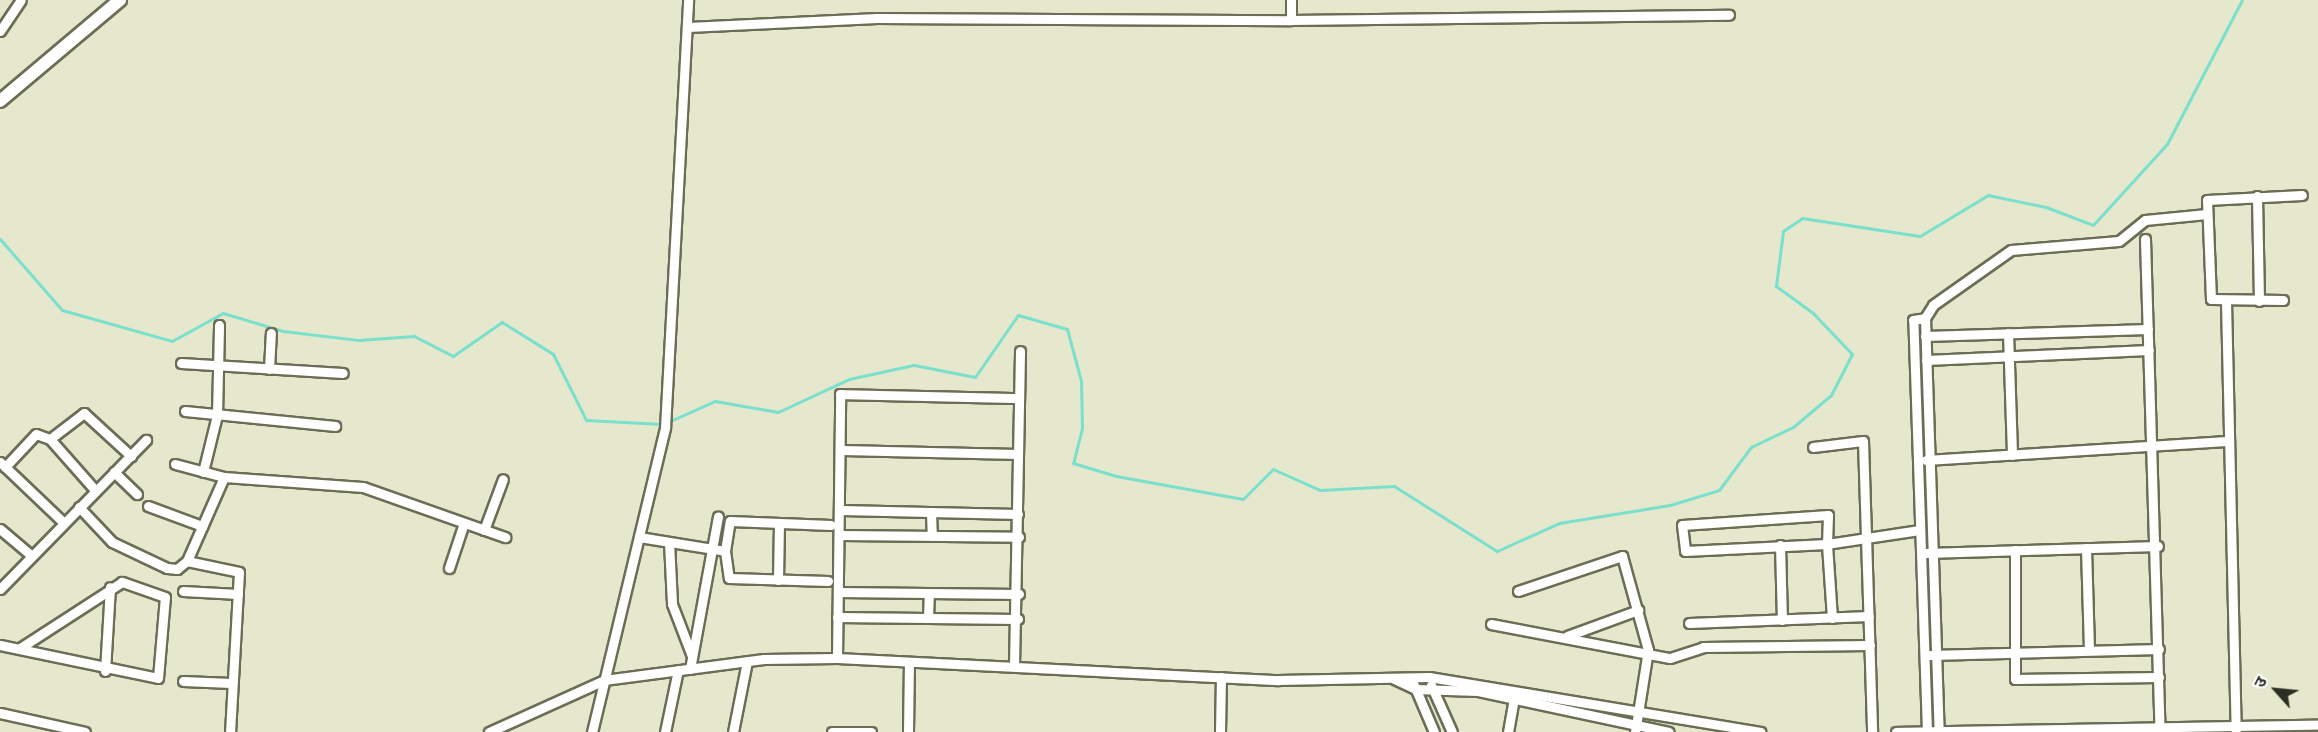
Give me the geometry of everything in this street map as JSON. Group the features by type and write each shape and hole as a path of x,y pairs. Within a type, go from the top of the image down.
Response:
{"street":[{"path":"0,31 21,0"},
{"path":"0,101 120,0"},
{"path":"592,732 665,428 688,27 688,4 678,0"},
{"path":"1291,0 1291,20"},
{"path":"688,27 877,18 1291,20 1728,15"},
{"path":"2283,300 2226,301 2211,298 2207,214 2210,198 2302,195"},
{"path":"2257,196 2259,301"},
{"path":"1927,730 1926,553 1931,459 1924,318 1933,306 2011,250 2119,241 2145,220 2207,214"},
{"path":"2145,239 2155,446 2160,730"},
{"path":"2226,301 2226,441 2236,729"},
{"path":"1924,318 1913,320 1920,530 1926,553 1939,730"},
{"path":"203,472 217,416 219,325"},
{"path":"1925,336 2148,329"},
{"path":"269,369 271,333"},
{"path":"2008,333 2012,456"},
{"path":"1926,360 2149,350"},
{"path":"1014,666 1019,594 1020,351"},
{"path":"182,363 343,373"},
{"path":"837,658 842,450 840,394 1019,398"},
{"path":"185,411 335,426"},
{"path":"50,439 84,413 131,456"},
{"path":"64,523 2,464 36,435 50,439 95,490"},
{"path":"0,589 146,440"},
{"path":"1813,447 1863,441 1872,732"},
{"path":"1918,461 2226,441"},
{"path":"842,450 1018,454"},
{"path":"175,464 224,477 354,485 505,537"},
{"path":"114,472 137,494"},
{"path":"79,507 112,542 167,568 177,569 187,561 224,477"},
{"path":"484,530 503,479"},
{"path":"148,506 202,526"},
{"path":"841,510 1018,514"},
{"path":"931,512 932,536"},
{"path":"1832,618 1827,544 1828,514 1682,525 1685,551 1827,544 1920,530"},
{"path":"690,669 718,517"},
{"path":"828,581 726,577 724,551 730,521 831,525"},
{"path":"449,568 464,523"},
{"path":"778,580 779,523"},
{"path":"0,529 32,556"},
{"path":"841,535 1019,537"},
{"path":"639,537 724,551"},
{"path":"669,542 672,604 692,656"},
{"path":"1780,545 1782,620"},
{"path":"1926,553 2158,546"},
{"path":"2086,548 2089,649"},
{"path":"2015,550 2015,680 2159,677"},
{"path":"1518,591 1622,556 1648,650 1636,729"},
{"path":"187,561 231,566 239,572 230,732"},
{"path":"0,645 20,648 105,671 158,678 165,597 122,582 110,587 20,648"},
{"path":"105,671 110,587"},
{"path":"183,591 238,594"},
{"path":"838,592 1019,594"},
{"path":"928,618 929,593"},
{"path":"1565,637 1638,610"},
{"path":"1689,623 1869,616"},
{"path":"837,617 1018,619"},
{"path":"1491,624 1648,650 1670,658 1703,646 1870,645"},
{"path":"1925,656 2015,650 2159,649"},
{"path":"489,732 604,680 747,661 837,658 1221,677 1394,679 1413,676 1429,677 1760,732"},
{"path":"733,732 747,661"},
{"path":"908,732 909,663"},
{"path":"664,732 678,670"},
{"path":"1413,676 1415,689 1434,732"},
{"path":"1220,732 1221,677"},
{"path":"1429,677 1452,732"},
{"path":"1394,679 1415,689 1514,699 1636,729 1669,732"},
{"path":"183,681 231,683"},
{"path":"1508,732 1514,699"},
{"path":"0,713 85,732"},
{"path":"1896,732 2236,729 2318,725"},
{"path":"832,732 871,732"}],"waterway":[{"path":"668,422 715,401 778,412 849,379 914,365 975,377 1018,315 1067,329 1081,381 1082,428 1073,463 1116,476 1243,499 1273,469 1320,490 1394,486 1497,551 1559,523 1670,505 1719,490 1751,447 1793,427 1831,395 1852,354 1813,313 1776,286 1783,231 1802,218 1920,236 1988,195 2046,207 2093,225 2167,144 2242,0"},
{"path":"0,239 62,310 172,341 223,313 283,331 359,340 414,336 453,356 502,322 553,354 586,420 662,424"}]}
